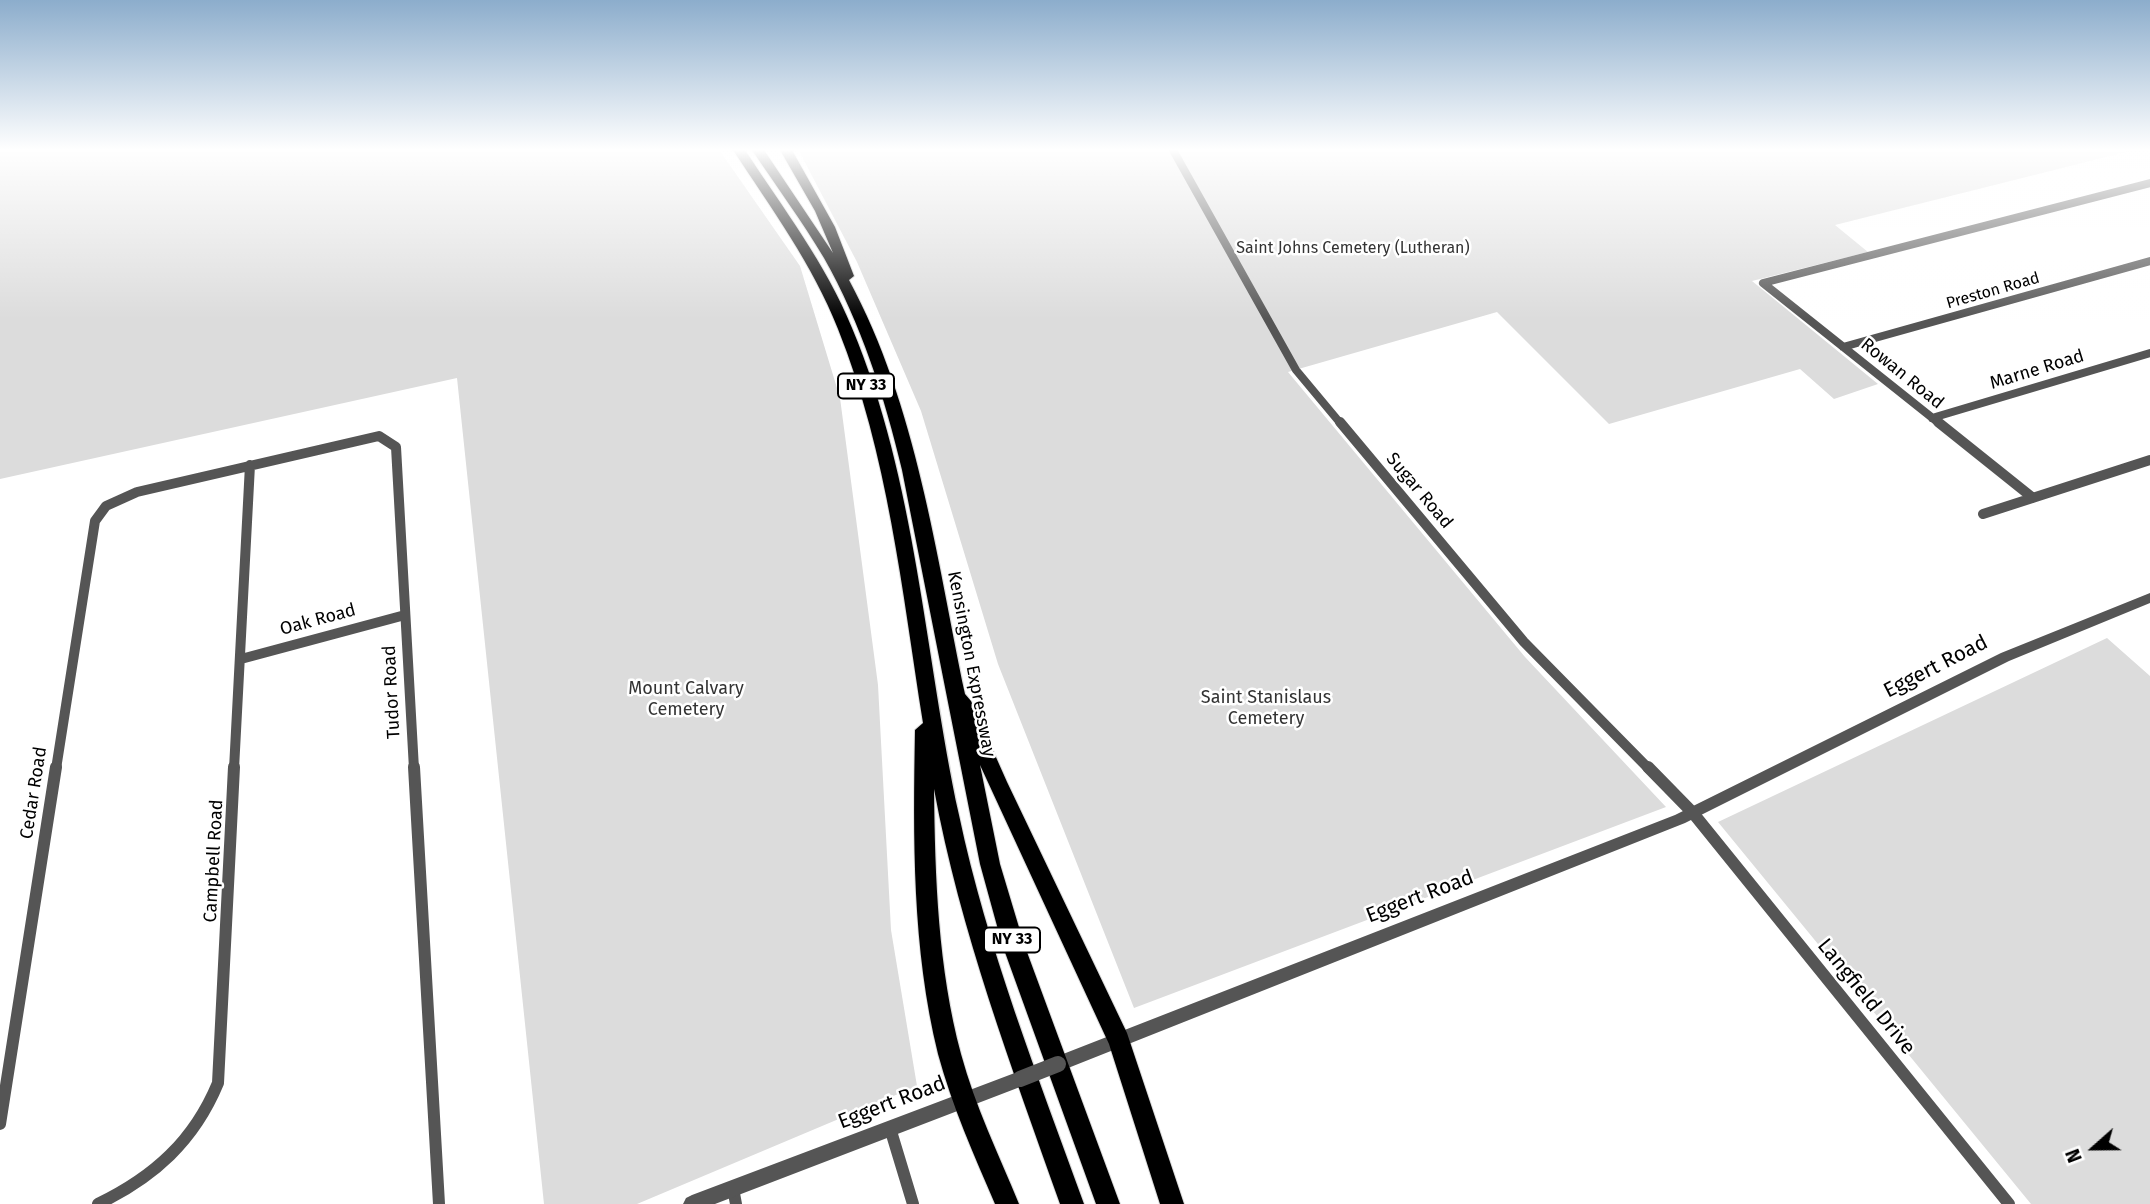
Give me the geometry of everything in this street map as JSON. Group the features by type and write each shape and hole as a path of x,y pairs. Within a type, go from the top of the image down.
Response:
{"highway":[{"name":"NY 33","path":"774,206 827,290 845,327 870,399 891,481 949,817 995,984 1072,1204"},
{"name":"Kensington Expressway","path":"795,206 830,258 852,299 895,409 910,470 990,864 1013,944 1108,1204"},
{"path":"816,206 841,253 852,299"},
{"path":"948,667 1113,1043 1172,1204"},
{"path":"926,688 924,842 931,953 943,1022 967,1099 1007,1204"}],"street":[{"name":"Sugar Road","path":"1204,206 1296,370 1524,642 1693,813"},
{"name":"Rowan Road","path":"2033,498 1763,284 2061,206"},
{"name":"Preston Road","path":"1843,347 2150,261"},
{"name":"Marne Road","path":"1932,418 2150,353"},
{"name":"Tudor Road","path":"137,492 371,436 392,442 396,447 439,1204"},
{"path":"1983,514 2150,460"},
{"name":"Campbell Road","path":"98,1204 134,1187 174,1156 201,1122 218,1083 250,465"},
{"name":"Cedar Road","path":"0,1124 95,521 114,500 137,492"},
{"name":"Eggert Road","path":"692,1204 735,1196 890,1128 1113,1043 1693,813 2025,648 2150,598"},
{"name":"Oak Road","path":"241,659 405,615"},
{"name":"Langfield Drive","path":"1693,813 2009,1204"},
{"path":"890,1128 913,1204"}],"green space":[{"name":"Mount Calvary Cemetery","path":"0,206 758,206 800,266 840,398 878,685 891,930 917,1086 637,1204 544,1204 457,378 0,479"},
{"name":"Saint Stanislaus Cemetery","path":"828,206 1910,206 1835,225 1868,252 1752,281 1878,384 1834,399 1800,369 1609,424 1497,312 1288,372 1525,657 1666,807 1134,1008 998,664 921,411 857,262"},
{"path":"2107,638 2150,676 2150,1204 2031,1204 1718,822"}],"park label":[{"name":"Saint Johns Cemetery (Lutheran)","path":"1353,249"}]}
